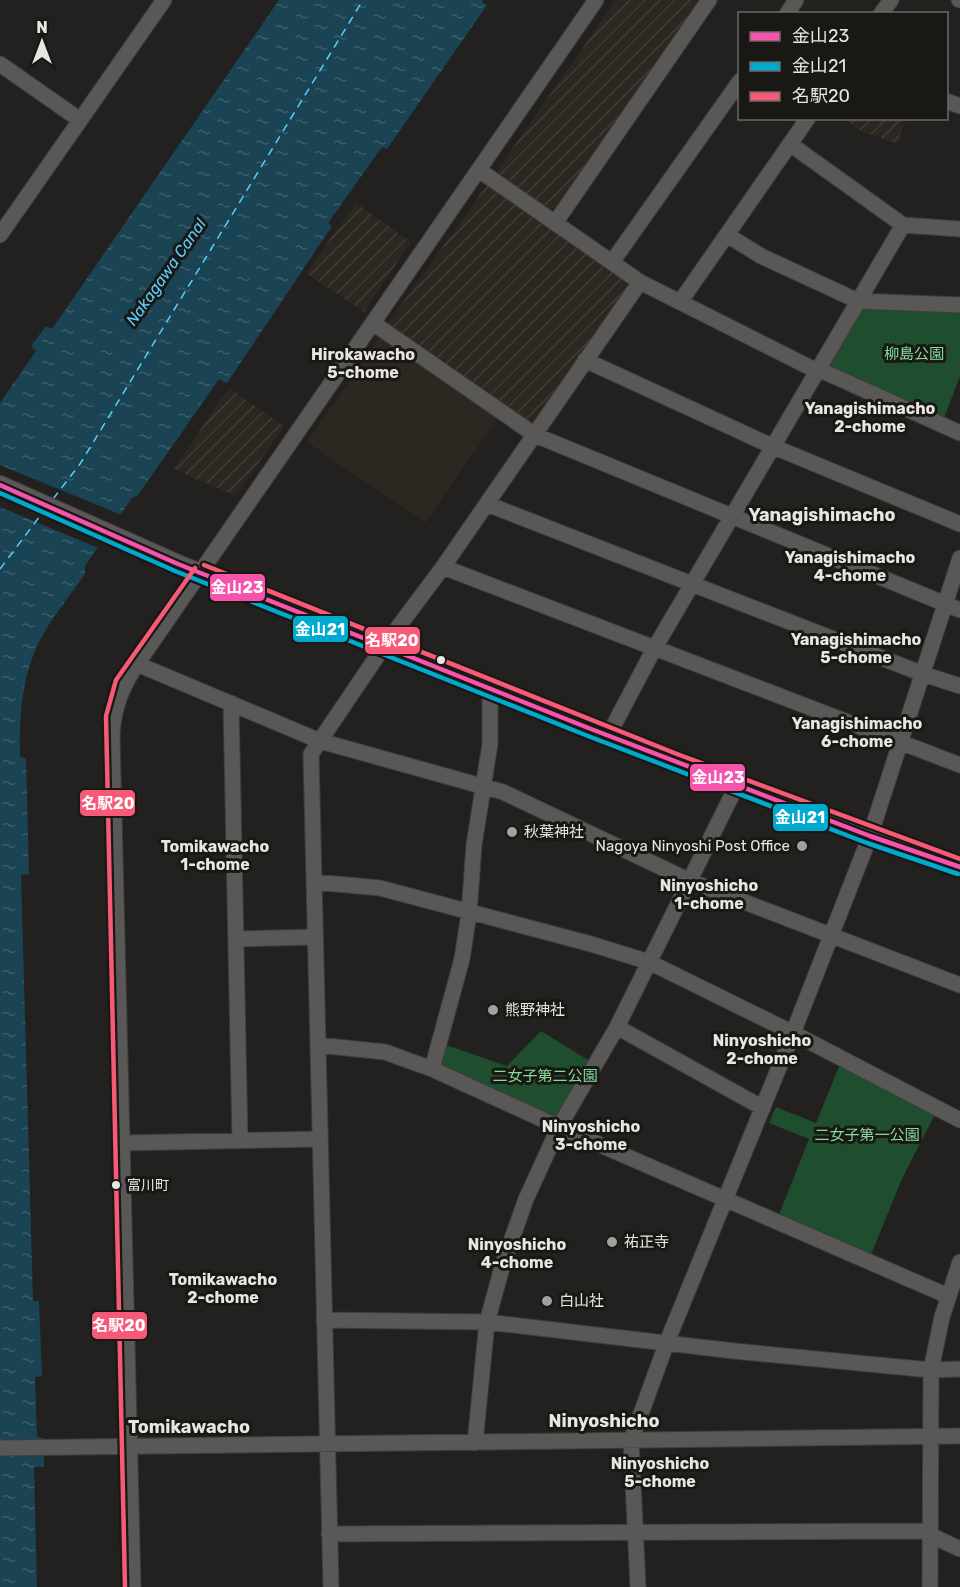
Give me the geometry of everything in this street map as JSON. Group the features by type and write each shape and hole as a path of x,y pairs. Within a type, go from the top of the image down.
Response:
{"main road":[{"path":"0,485 201,572 608,736 870,836 960,867"}],"street":[{"path":"0,235 164,0"},
{"path":"133,1587 112,717 123,684 596,0"},
{"path":"555,223 709,0"},
{"path":"0,64 80,120"},
{"path":"612,262 738,84"},
{"path":"680,302 807,120"},
{"path":"790,144 903,225 960,229"},
{"path":"479,170 640,282 818,370 960,433"},
{"path":"608,736 654,649 903,225"},
{"path":"727,235 761,256 858,301 960,305"},
{"path":"331,1587 311,754 384,646 443,567 640,282"},
{"path":"373,323 535,435 960,610"},
{"path":"585,360 774,447 960,524"},
{"path":"487,504 923,674 960,686"},
{"path":"638,1587 631,1441 668,1342 794,1032 870,836 960,558"},
{"path":"443,567 960,765"},
{"path":"137,664 320,741 503,792 690,881 960,985"},
{"path":"432,1069 462,959 482,785 490,744 490,688"},
{"path":"231,703 240,1141"},
{"path":"475,1443 487,1322 503,1264 526,1199 560,1127 617,1027 737,785"},
{"path":"314,882 380,888 649,962 794,1032 960,1120"},
{"path":"236,939 315,937"},
{"path":"617,1027 763,1108"},
{"path":"318,1045 385,1052 432,1069 948,1296"},
{"path":"122,1143 320,1139"},
{"path":"930,1587 931,1370 948,1296 960,1262"},
{"path":"324,1320 487,1322 734,1351 931,1370 960,1369"},
{"path":"0,1448 960,1436"},
{"path":"329,1534 930,1533 960,1549"}],"shaded area":[{"path":"616,0 700,0 555,208 550,209 498,174 498,169"},
{"path":"845,120 906,120 897,144 861,131"},
{"path":"486,186 491,186 630,283 630,287 532,427 386,326"},
{"path":"356,203 411,242 364,312 306,273"},
{"path":"381,335 500,415 425,523 307,442"},
{"path":"229,388 284,426 236,496 173,469"}],"green space":[{"name":"柳島公園","path":"862,306 960,311 960,376 944,418 832,368 830,361"},
{"name":"二女子第二公園","path":"541,1031 593,1063 556,1120 442,1068 439,1062 446,1045 507,1066"},
{"name":"二女子第一公園","path":"840,1064 936,1112 901,1181 870,1257 778,1217 809,1139 769,1123 776,1107 816,1123"}],"water":[{"name":"Nakagawa Canal","path":"279,0 483,0 482,2 487,5 387,149 382,147 328,223 332,226 227,383 219,379 138,495 132,498 85,566 85,574 54,616 31,661 20,724 20,757 26,758 29,874 21,875 33,1301 39,1301 42,1376 35,1377 37,1437 44,1438 44,1467 34,1467 37,1587 0,1587 0,403 36,351 31,346 46,326 52,329"}],"pier":[{"path":"0,465 124,516 101,549 0,507"}],"ferry route":[{"path":"53,499 80,464 363,0"},
{"path":"0,569 43,512"}],"transit line":[{"name":"金山23","path":"0,485 178,564 591,729 870,836 960,867"},
{"name":"金山21","path":"0,493 175,571 588,736 867,843 958,874"},
{"name":"名駅20","path":"204,565 677,754 960,859"},
{"name":"名駅20","path":"125,1587 106,716 116,680 195,568"}],"place":[{"name":"秋葉神社","path":"512,832"},
{"name":"Nagoya Ninyoshi Post Office","path":"802,846"},
{"name":"熊野神社","path":"493,1010"},
{"name":"富川町","path":"116,1185"},
{"name":"祐正寺","path":"612,1242"},
{"name":"白山社","path":"547,1301"}],"district":[{"name":"Hirokawacho 5-chome","path":"363,363"},
{"name":"Yanagishimacho 2-chome","path":"870,417"},
{"name":"Yanagishimacho","path":"822,515"},
{"name":"Yanagishimacho 4-chome","path":"850,566"},
{"name":"Yanagishimacho 5-chome","path":"856,648"},
{"name":"Yanagishimacho 6-chome","path":"857,732"},
{"name":"Tomikawacho 1-chome","path":"215,855"},
{"name":"Ninyoshicho 1-chome","path":"709,894"},
{"name":"Ninyoshicho 2-chome","path":"762,1049"},
{"name":"Ninyoshicho 3-chome","path":"591,1135"},
{"name":"Ninyoshicho 4-chome","path":"517,1253"},
{"name":"Tomikawacho 2-chome","path":"223,1288"},
{"name":"Ninyoshicho","path":"604,1421"},
{"name":"Tomikawacho","path":"189,1427"},
{"name":"Ninyoshicho 5-chome","path":"660,1472"}]}
